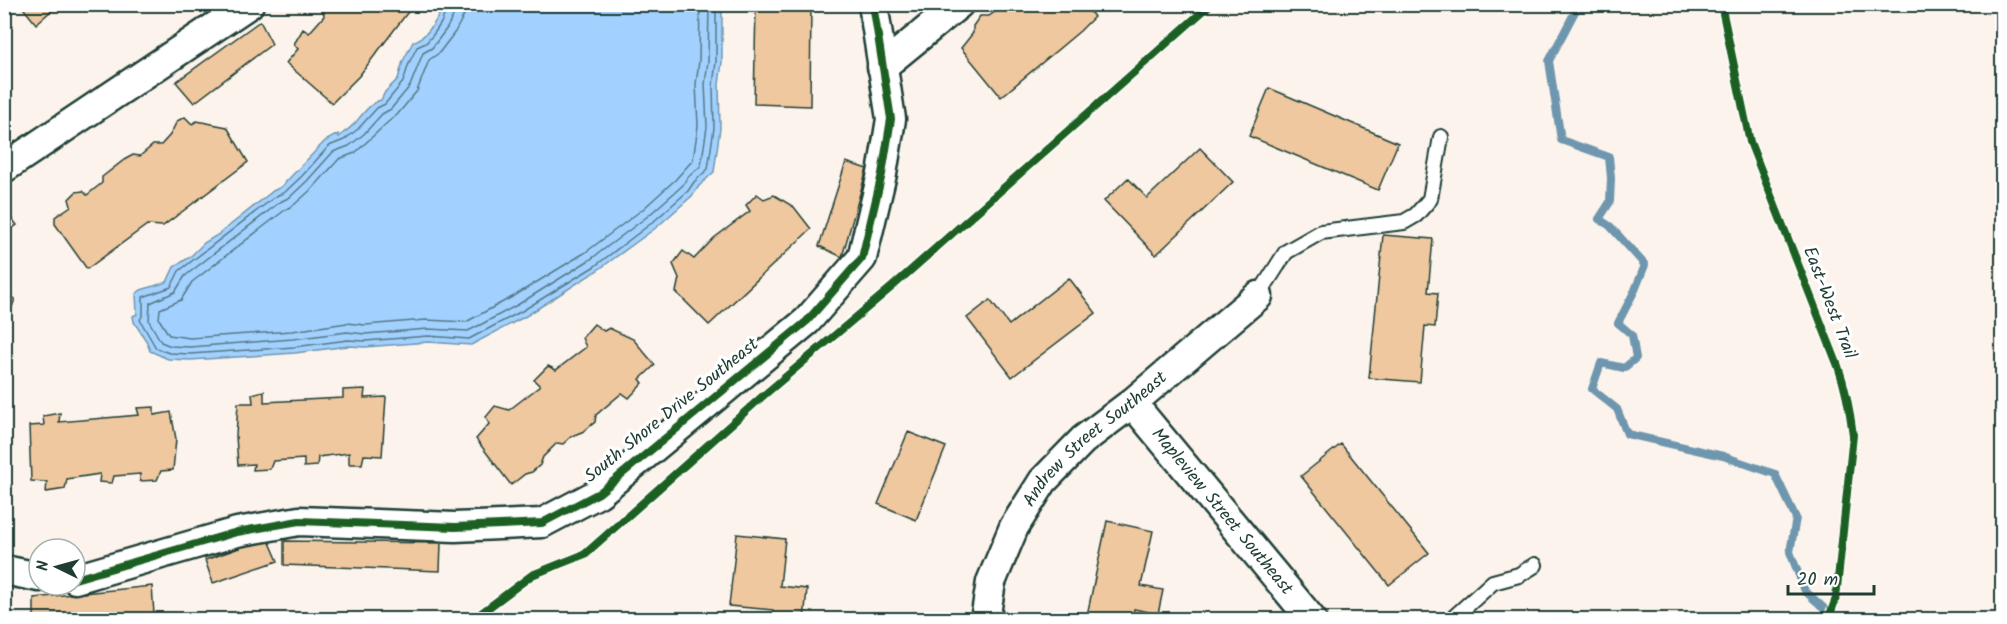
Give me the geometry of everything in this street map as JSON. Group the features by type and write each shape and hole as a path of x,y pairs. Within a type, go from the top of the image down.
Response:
{"street":[{"path":"4,168 249,4"},
{"name":"South Shore Drive Southeast","path":"87,576 237,532 299,521 454,527 542,523 599,493 807,321 862,258 882,174 891,119 873,4"},
{"path":"882,67 959,4"},
{"name":"Andrew Street Southeast","path":"985,620 991,582 1014,527 1044,481 1083,440 1132,403 1258,296"},
{"name":"Mapleview Street Southeast","path":"1132,403 1312,620"},
{"path":"4,570 27,575"}],"lane":[{"path":"1258,296 1286,252 1321,232 1404,222 1416,215 1430,199 1441,137"},
{"path":"1450,620 1493,582 1519,575 1535,565"}],"water":[{"path":"444,5 722,5 720,128 714,172 693,195 657,227 598,270 526,316 471,345 428,342 365,347 348,346 295,353 190,360 168,359 150,351 134,322 133,316 137,314 136,294 141,290 167,282 174,267 281,187 325,141 338,134 339,137 370,106 381,100 385,92 398,79 403,61 413,42 424,36"}],"building":[{"path":"4,4 16,4 4,14"},
{"path":"20,4 59,4 36,24"},
{"path":"327,4 414,4 359,76 332,103 286,63 298,49 294,44 303,29 309,33 324,16 323,10"},
{"path":"756,4 811,4 810,106 754,104"},
{"path":"1006,4 1085,4 1094,17 1001,97 961,48 973,33 973,26 980,16 989,16"},
{"path":"260,21 272,44 194,103 176,82"},
{"path":"1269,88 1398,143 1378,190 1249,136"},
{"path":"185,117 192,124 197,121 227,127 248,162 163,226 147,225 87,269 55,224 55,217 71,206 69,199 76,192 83,191 87,195 102,183 102,177 124,160 133,155 140,156 153,145 161,145 170,135 177,121"},
{"path":"1200,148 1233,182 1156,255 1104,201 1128,178 1147,198"},
{"path":"846,162 867,169 842,257 819,246"},
{"path":"757,194 764,199 774,195 794,207 811,229 709,325 676,292 679,278 673,264 683,251 694,259 714,238 750,211 746,205"},
{"path":"4,208 17,225 4,234"},
{"path":"1383,235 1433,239 1428,292 1438,293 1435,327 1425,326 1420,382 1369,378"},
{"path":"1069,278 1096,313 1012,377 967,318 990,300 1009,325"},
{"path":"4,295 15,299 8,318 4,318"},
{"path":"594,324 604,331 609,328 633,339 655,365 640,379 643,383 629,398 622,393 596,415 595,422 563,444 557,443 543,457 540,465 511,485 476,439 489,424 486,417 495,406 509,410 540,386 534,380 548,366 556,370 586,347 582,338"},
{"path":"365,389 364,398 386,397 382,456 364,455 362,464 349,464 349,453 318,457 317,466 304,467 304,459 273,461 270,469 253,470 254,464 238,465 236,436 238,403 253,403 252,394 264,391 264,402 343,398 343,390"},
{"path":"154,407 154,415 171,412 176,439 173,470 161,471 157,480 140,481 140,474 114,476 112,483 99,482 100,474 67,479 65,489 46,492 47,482 31,481 29,426 44,425 43,416 60,413 59,422 139,415 137,408"},
{"path":"908,432 946,447 916,520 878,504"},
{"path":"1341,444 1429,553 1389,585 1301,476"},
{"path":"1107,521 1153,531 1141,586 1163,590 1158,614 1134,609 1132,620 1086,620"},
{"path":"737,534 785,539 780,586 807,589 804,620 772,620 773,610 729,606"},
{"path":"268,538 278,561 213,583 205,560"},
{"path":"284,541 441,543 440,571 284,565"},
{"path":"152,586 154,614 34,620 34,598 87,597 87,593"}],"waterway":[{"path":"1579,4 1549,61 1561,140 1609,157 1610,202 1599,219 1610,226 1645,265 1618,323 1632,335 1636,358 1624,368 1601,363 1592,389 1617,409 1627,434 1723,456 1775,474 1796,518 1790,552 1805,591 1837,620"}],"cycle path":[{"path":"87,576 237,532 299,521 455,527 542,523 599,493 807,321 862,258 882,174 891,119 873,4"},
{"path":"472,620 532,575 585,554 764,395 893,286 1211,4"},
{"name":"East-West Trail","path":"1721,4 1750,142 1838,366 1849,409 1853,435 1836,598 1828,620"}]}
